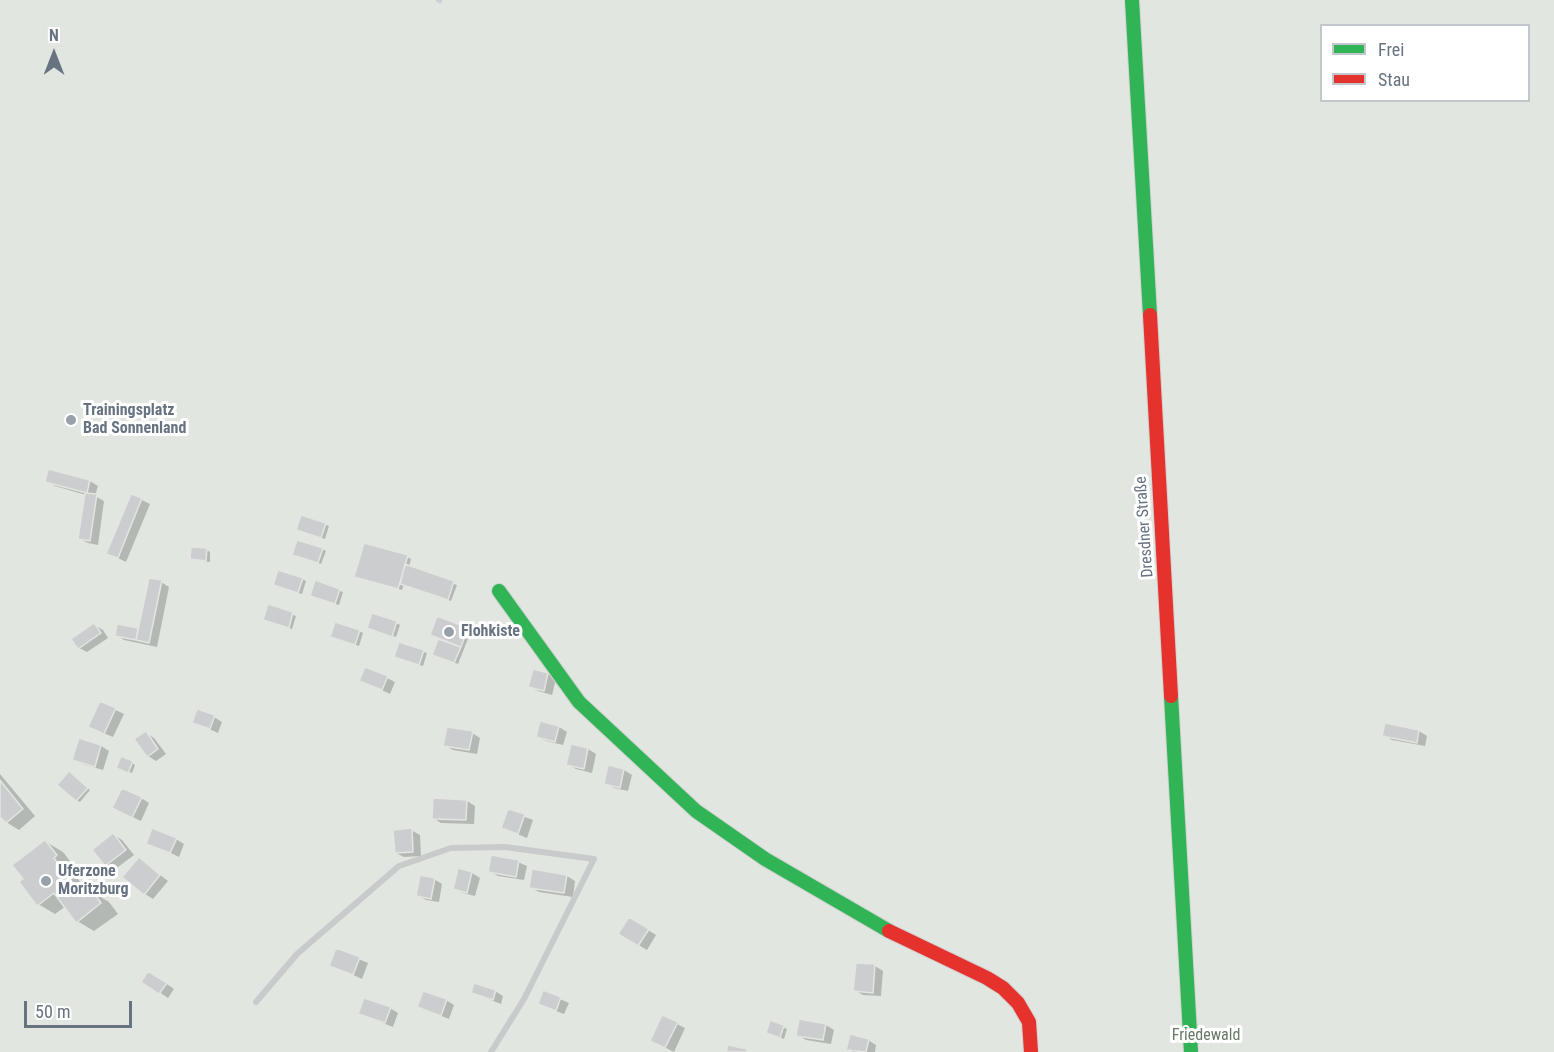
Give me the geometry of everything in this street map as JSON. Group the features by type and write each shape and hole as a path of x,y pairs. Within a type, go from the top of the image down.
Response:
{"main road":[{"name":"Dresdner Straße","path":"1132,0 1191,1052"},
{"path":"499,591 579,702 696,811 765,859 889,931 1003,988 1018,1003 1029,1022 1032,1052"}],"lane":[{"path":"256,1002 297,954 399,866 451,848 505,847 594,859 524,999 491,1052"}],"green space":[{"name":"Friedewald","path":"0,0 1554,0 1554,1052 0,1052"}],"building":[{"path":"48,469 90,480 87,493 45,482"},
{"path":"85,493 97,494 90,541 78,539"},
{"path":"131,494 142,498 118,558 106,554"},
{"path":"301,515 326,523 321,538 296,530"},
{"path":"297,540 323,548 318,563 292,555"},
{"path":"364,543 408,555 398,589 354,577"},
{"path":"191,547 207,548 206,561 190,559"},
{"path":"405,564 454,581 448,600 400,584"},
{"path":"278,570 303,578 298,593 273,585"},
{"path":"149,578 162,580 149,643 136,640"},
{"path":"315,580 340,589 335,604 310,596"},
{"path":"268,604 293,612 289,628 263,620"},
{"path":"372,613 397,621 392,637 367,628"},
{"name":"Flohkiste","path":"437,616 468,628 461,647 430,635"},
{"path":"335,622 360,630 355,645 330,637"},
{"path":"94,623 101,633 78,649 71,639"},
{"path":"117,624 138,628 136,640 115,636"},
{"path":"438,639 461,647 454,663 432,655"},
{"path":"399,642 424,650 419,665 394,657"},
{"path":"365,667 388,676 382,690 359,681"},
{"path":"533,669 548,673 544,691 528,687"},
{"path":"100,701 116,708 104,734 88,727"},
{"path":"197,709 215,715 210,729 192,723"},
{"path":"540,721 559,726 555,742 536,737"},
{"path":"1385,723 1419,730 1417,743 1382,736"},
{"path":"447,727 473,731 469,750 443,746"},
{"path":"146,731 158,749 147,757 134,739"},
{"path":"79,738 101,745 95,767 72,760"},
{"path":"571,744 588,748 584,769 566,765"},
{"path":"121,756 133,761 128,773 116,768"},
{"path":"608,765 624,769 620,788 604,784"},
{"path":"69,771 88,788 76,801 57,785"},
{"path":"0,780 23,809 6,823 0,817"},
{"path":"122,788 142,797 132,818 112,808"},
{"path":"433,798 467,800 466,820 432,819"},
{"path":"508,809 525,814 518,834 501,828"},
{"path":"152,828 177,838 170,853 146,844"},
{"path":"412,828 413,852 395,853 393,830"},
{"path":"113,833 126,850 105,866 92,850"},
{"name":"Uferzone Moritzburg","path":"45,840 57,855 54,858 83,897 92,890 101,903 76,923 54,893 37,906 19,882 23,879 12,865"},
{"path":"491,855 519,860 516,877 488,872"},
{"path":"139,857 160,875 144,895 122,877"},
{"path":"458,868 472,872 467,893 453,889"},
{"path":"532,869 567,875 564,893 529,888"},
{"path":"420,875 435,878 431,899 416,896"},
{"path":"629,917 649,929 638,946 618,934"},
{"path":"336,948 360,957 353,975 329,966"},
{"path":"856,963 875,964 873,993 853,991"},
{"path":"148,971 167,983 159,994 141,982"},
{"path":"474,983 496,990 493,1000 471,993"},
{"path":"543,990 561,997 556,1011 538,1004"},
{"path":"423,991 447,999 441,1016 417,1007"},
{"path":"364,998 391,1007 385,1023 358,1014"},
{"path":"662,1015 678,1022 665,1048 650,1041"},
{"path":"799,1019 826,1024 823,1040 796,1036"},
{"path":"770,1020 784,1025 780,1038 766,1033"},
{"path":"850,1034 869,1039 866,1052 846,1050"},
{"path":"728,1045 747,1049 747,1052 726,1052"}],"traffic: fast":[{"path":"1132,0 1150,315"},
{"path":"499,591 579,702 696,811 765,859 889,931"},
{"path":"1171,696 1191,1052"}],"traffic: jam":[{"path":"1150,315 1171,696"},
{"path":"889,931 1003,988 1018,1003 1029,1022 1031,1052"}],"place":[{"name":"Trainingsplatz Bad Sonnenland","path":"71,420"},
{"name":"Flohkiste","path":"449,632"},
{"name":"Uferzone Moritzburg","path":"46,881"}]}
